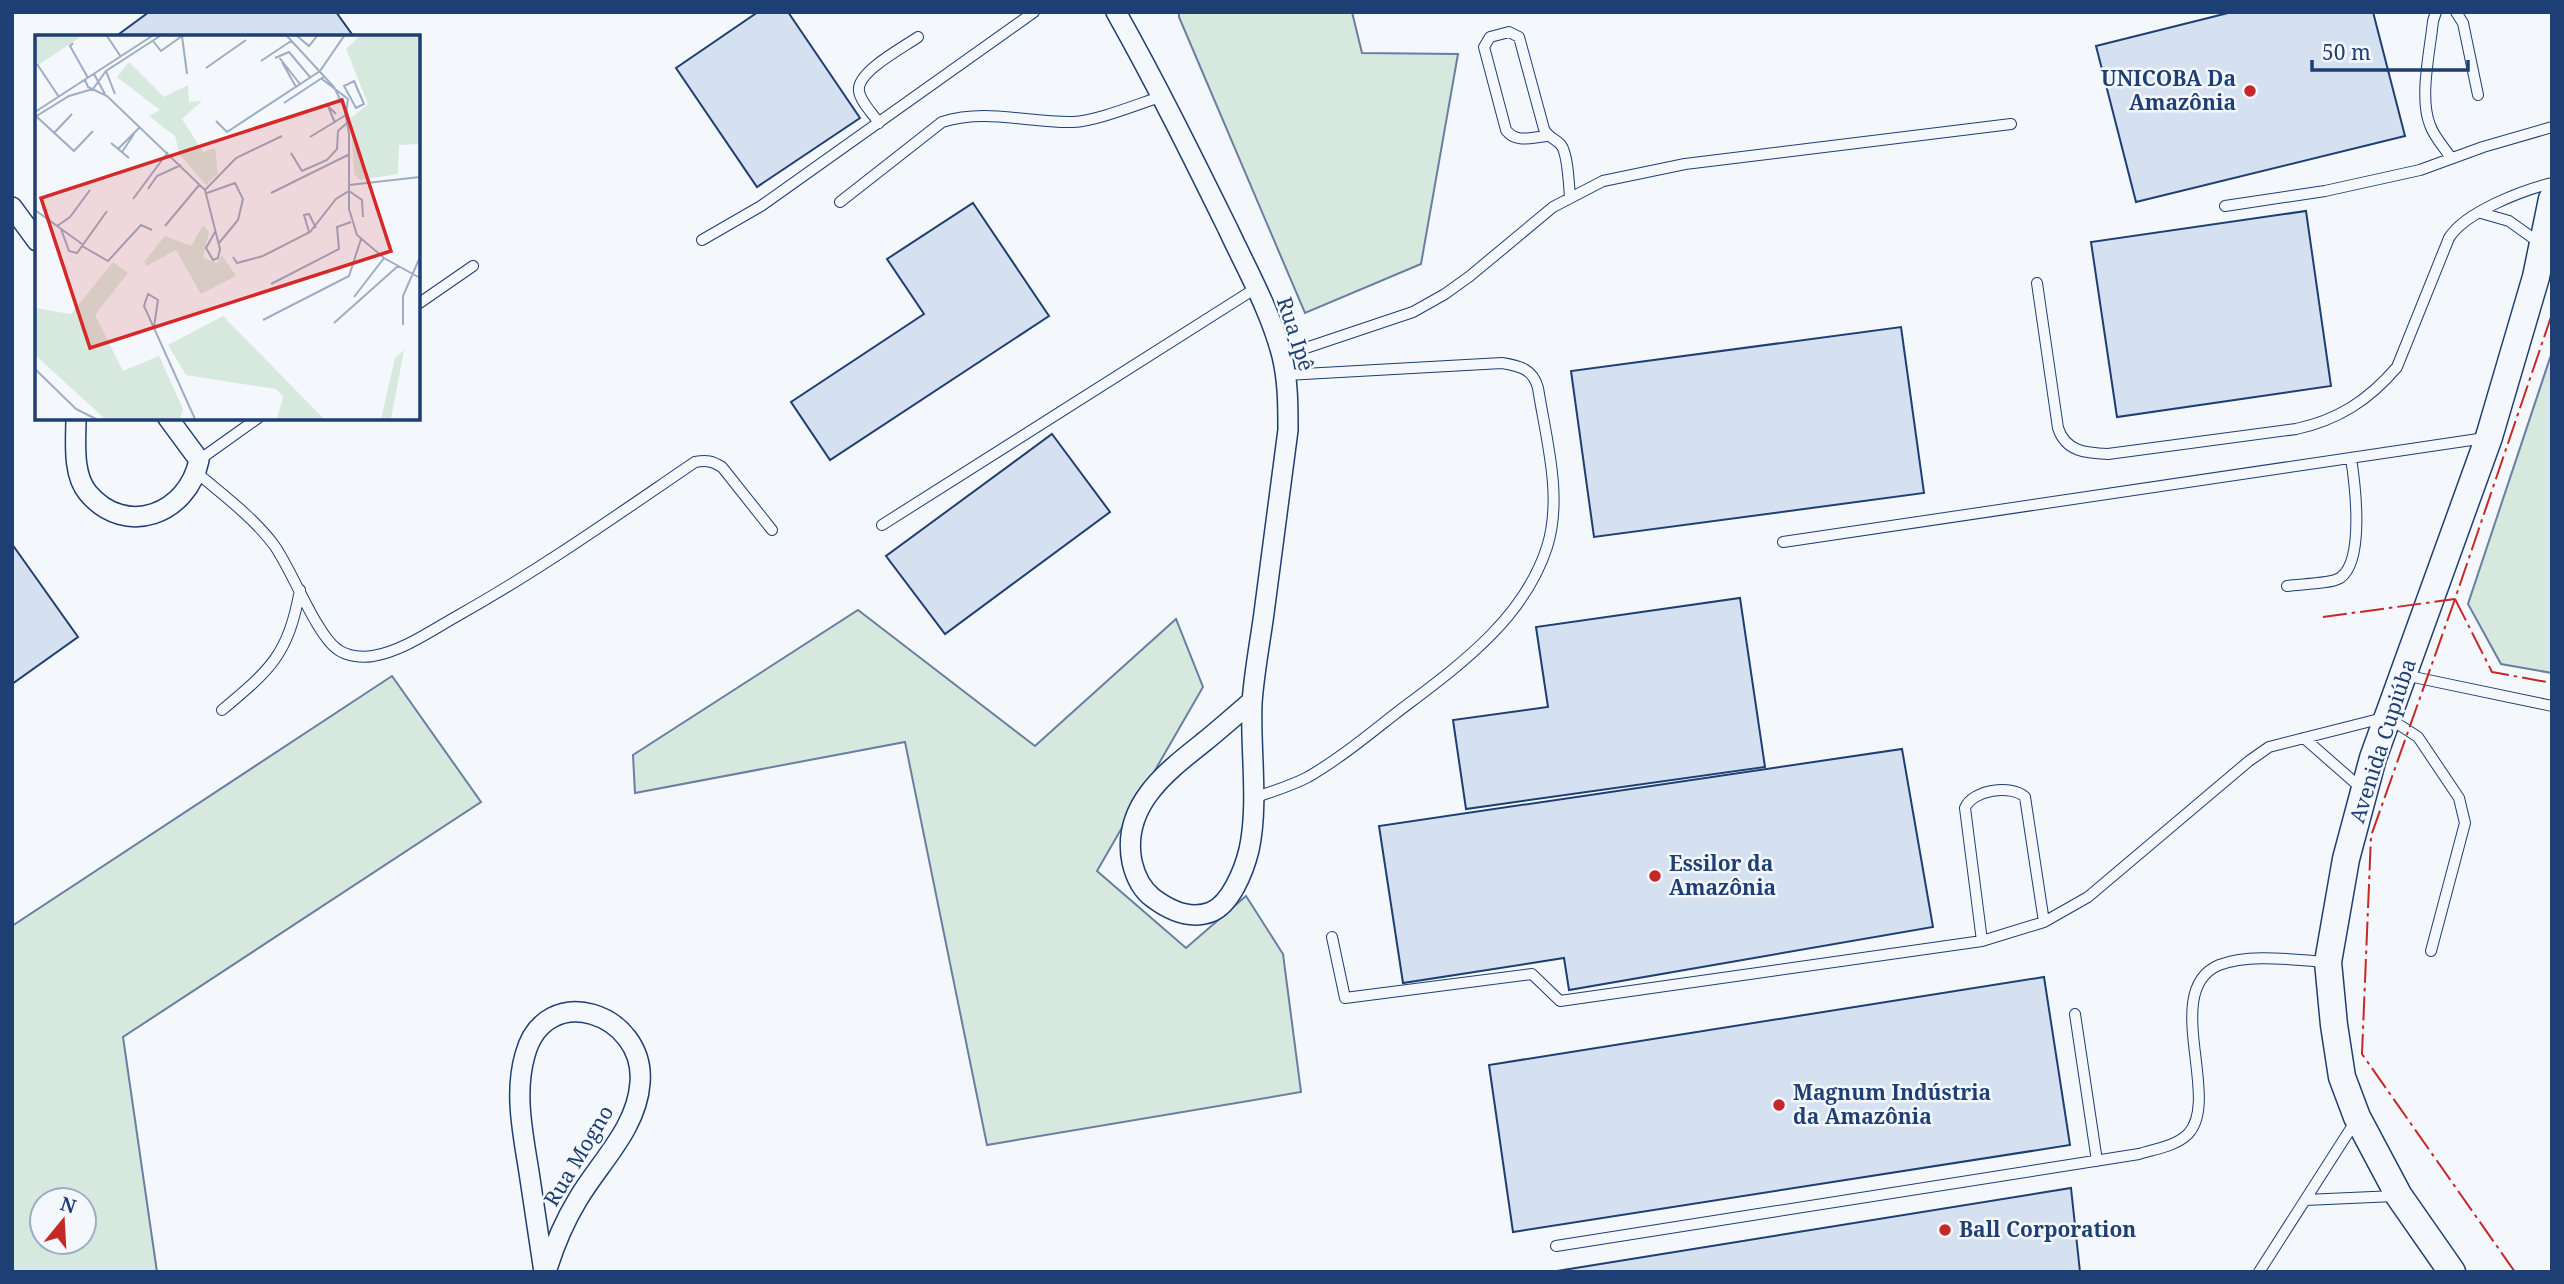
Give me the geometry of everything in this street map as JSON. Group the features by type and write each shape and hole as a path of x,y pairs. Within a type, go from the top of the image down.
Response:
{"street":[{"name":"Rua Ipê","path":"1116,12 1163,96 1256,288 1273,327 1288,387 1288,430 1252,701 1253,798 1249,848 1244,867 1231,894 1213,911 1191,915 1167,908 1147,893 1134,873 1130,853 1134,826 1145,798 1156,782 1175,764 1252,701"},
{"name":"Avenida Cupiúba","path":"2452,1272 2399,1196 2357,1117 2342,1077 2328,962 2346,859 2365,792 2388,717 2488,437 2543,246 2552,199"},
{"path":"12,207 35,238"},
{"path":"76,420 76,456 80,479 88,493 115,514 139,517 159,512 178,501 198,466 169,420"},
{"name":"Rua Mogno","path":"577,1010 601,1017 622,1032 637,1053 640,1083 633,1111 618,1142 578,1198 558,1236 545,1272 519,1089 525,1054 537,1030 556,1015 577,1010"}],"lane":[{"path":"702,240 761,206 1034,12"},
{"path":"2436,12 2425,96 2427,116 2430,127 2451,158"},
{"path":"2456,12 2463,23 2478,95"},
{"path":"1547,136 1519,37 1509,32 1490,37 1484,47 1506,130 1513,138 1547,136 1560,144 1564,151 1570,198"},
{"path":"879,123 860,96 862,78 918,37"},
{"path":"840,202 921,137 951,119 983,114 1077,122 1163,96"},
{"path":"1284,365 1424,306 1453,288 1553,207 1603,181 1685,164 2011,124"},
{"path":"2225,206 2325,191 2420,170 2552,127"},
{"path":"2037,283 2058,428 2066,444 2088,453 2108,454 2297,429 2320,424 2344,413 2383,384 2397,367 2449,238 2462,222 2528,189 2552,183"},
{"path":"2480,213 2509,220 2543,246"},
{"path":"420,303 472,266"},
{"path":"882,525 1256,288"},
{"path":"1253,798 1306,778 1348,750 1457,667 1504,622 1532,581 1547,547 1553,516 1553,483 1538,388 1535,377 1528,370 1518,365 1502,363 1284,365"},
{"path":"256,420 198,466 273,544 324,636 337,649 354,656 372,656 390,651 421,637 522,579 695,463 705,460 722,467 772,530"},
{"path":"1783,542 2488,437"},
{"path":"2287,586 2334,580 2345,573 2352,554 2358,502 2351,458"},
{"path":"222,710 259,678 275,660 294,623 300,590"},
{"path":"2403,675 2552,706"},
{"path":"1332,937 1345,998 1532,974 1560,1001 1982,941 2044,922 2088,897 2269,747 2388,717 2418,737 2459,798 2465,823 2431,951"},
{"path":"2304,738 2365,792"},
{"path":"1982,941 1965,808 1967,802 1979,794 2012,790 2019,791 2025,797 2044,922"},
{"path":"1556,1246 2097,1161 2167,1146 2186,1136 2194,1126 2198,1104 2192,1001 2198,982 2208,971 2222,964 2259,958 2328,962"},
{"path":"2075,1014 2097,1161"},
{"path":"2259,1272 2357,1117"},
{"path":"2305,1200 2399,1196"}],"shaded area":[{"path":"1179,12 1352,12 1362,53 1458,54 1421,264 1305,313"},
{"path":"2552,352 2552,673 2501,664 2468,604"},
{"path":"858,610 1035,746 1176,619 1203,687 1097,871 1186,948 1246,896 1283,954 1301,1092 987,1145 905,742 635,793 633,755"},
{"path":"392,676 481,802 123,1037 157,1272 12,1272 12,926"}],"building":[{"path":"149,12 336,12 353,35 118,35"},
{"path":"758,12 788,12 860,118 757,187 676,68"},
{"name":"UNICOBA Da Amazônia","path":"2232,12 2373,12 2405,136 2136,202 2096,46"},
{"path":"973,203 1049,316 830,460 791,402 924,314 887,259"},
{"path":"2306,211 2331,386 2117,417 2091,242"},
{"path":"1901,327 1924,493 1594,537 1571,371"},
{"path":"1052,434 1110,512 945,634 886,556"},
{"path":"12,544 78,637 12,684"},
{"path":"1740,598 1765,767 1466,809 1453,720 1548,707 1536,627"},
{"name":"Essilor da Amazônia","path":"1902,749 1933,927 1569,990 1564,958 1403,983 1379,826"},
{"name":"Magnum Indústria da Amazônia","path":"2044,977 2070,1145 1513,1232 1489,1065"},
{"name":"Ball Corporation","path":"2071,1188 2080,1272 1557,1271"}],"power":[{"path":"2515,1272 2362,1054 2371,836 2552,314"},
{"path":"2455,599 2492,672 2552,683"},
{"path":"2323,617 2455,599"}],"place":[{"name":"UNICOBA Da Amazônia","path":"2250,91"},
{"name":"Essilor da Amazônia","path":"1655,876"},
{"name":"Magnum Indústria da Amazônia","path":"1779,1105"},
{"name":"Ball Corporation","path":"1945,1230"}]}
